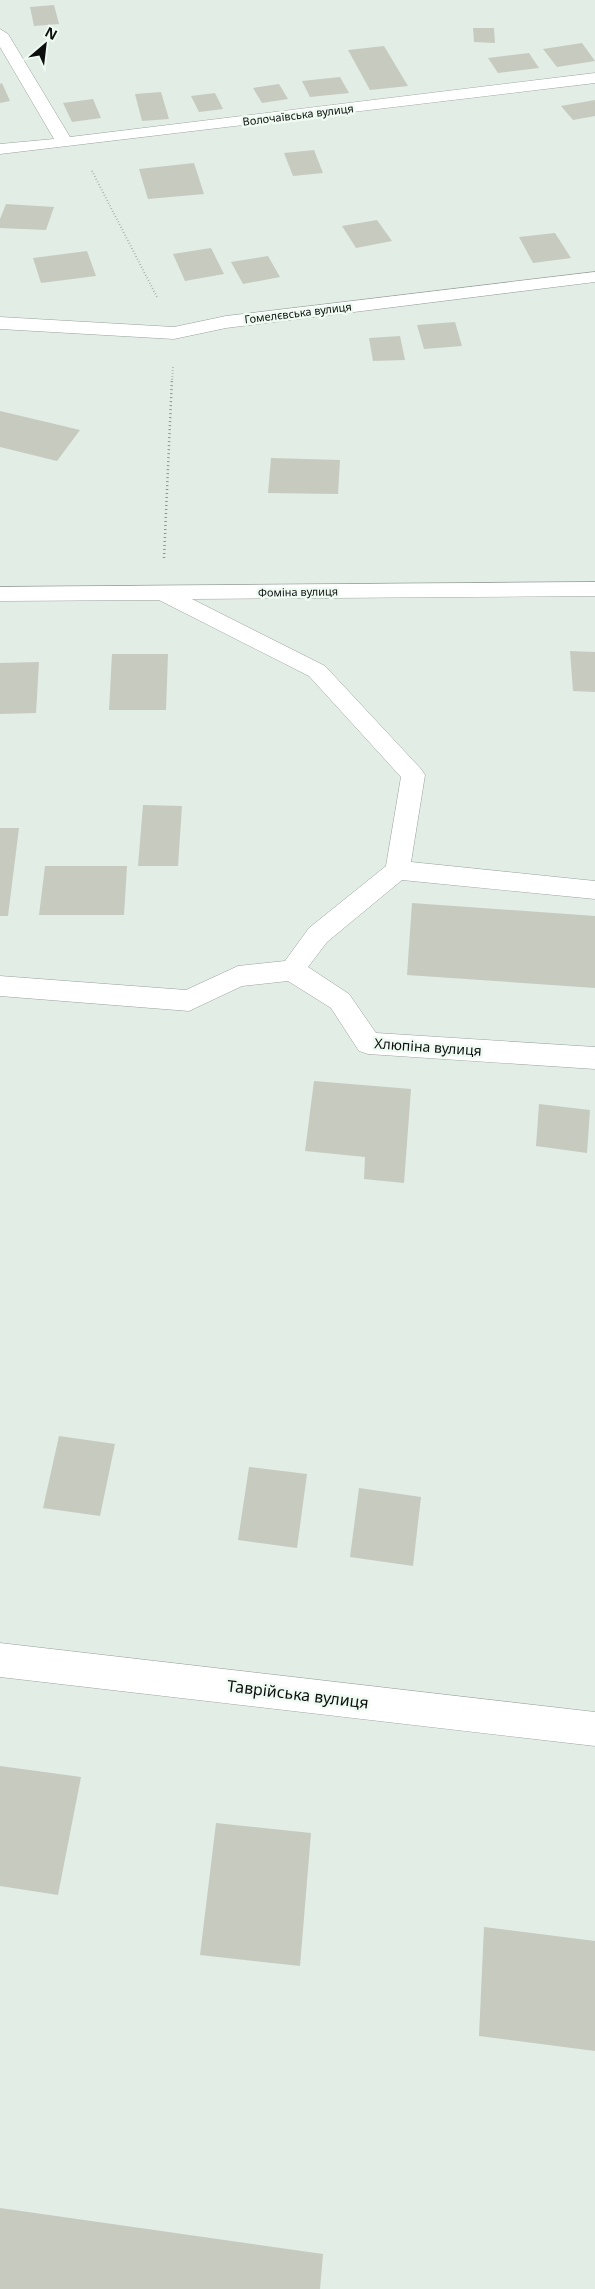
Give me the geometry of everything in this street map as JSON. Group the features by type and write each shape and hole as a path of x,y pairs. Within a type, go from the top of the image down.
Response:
{"street":[{"path":"0,34 71,143"},
{"name":"Волочаївська вулиця","path":"0,149 71,143 595,78"},
{"name":"Гомелєвська вулиця","path":"0,323 174,333 226,322 595,276"},
{"name":"Фоміна вулиця","path":"0,594 595,589"},
{"path":"0,986 189,1001 238,976 292,970 318,935 397,870 413,775 317,671 162,593"},
{"path":"397,870 595,890"},
{"name":"Хлюпіна вулиця","path":"292,970 340,1001 368,1043 595,1058"},
{"name":"Таврійська вулиця","path":"0,1660 595,1729"}],"path":[{"path":"71,143 174,333 162,593"}],"building":[{"path":"54,5 59,24 34,26 30,7"},
{"path":"473,28 494,28 495,43 474,42"},
{"path":"582,43 595,61 557,67 543,49"},
{"path":"384,46 408,86 370,90 348,50"},
{"path":"529,53 539,68 498,73 488,58"},
{"path":"340,77 349,93 310,97 302,81"},
{"path":"2,83 10,101 0,103 0,84"},
{"path":"279,84 288,99 262,103 253,88"},
{"path":"161,92 169,119 142,121 135,94"},
{"path":"215,93 223,109 199,112 191,96"},
{"path":"93,99 101,118 72,122 63,103"},
{"path":"595,100 595,116 573,120 561,106"},
{"path":"314,150 323,173 293,176 284,153"},
{"path":"194,163 204,194 148,199 139,169"},
{"path":"6,204 54,207 46,230 0,228 0,219"},
{"path":"377,220 392,241 356,248 342,226"},
{"path":"555,233 571,258 533,263 519,237"},
{"path":"211,248 224,274 185,281 173,254"},
{"path":"87,251 96,276 41,283 33,258"},
{"path":"268,256 280,277 243,284 231,262"},
{"path":"455,322 462,346 424,349 417,325"},
{"path":"400,336 405,360 373,361 369,338"},
{"path":"0,411 80,430 57,461 0,447"},
{"path":"271,458 340,460 338,494 268,493"},
{"path":"570,651 595,652 595,692 573,691"},
{"path":"112,654 168,654 166,710 109,710"},
{"path":"39,662 36,713 0,714 0,663"},
{"path":"143,805 182,806 178,866 138,866"},
{"path":"0,828 19,828 8,916 0,916"},
{"path":"45,866 127,866 124,915 39,915"},
{"path":"412,903 595,916 595,988 407,975"},
{"path":"314,1081 411,1089 404,1183 364,1179 365,1157 305,1151"},
{"path":"539,1104 590,1110 587,1153 536,1146"},
{"path":"59,1436 115,1444 100,1516 43,1508"},
{"path":"249,1467 307,1474 297,1548 238,1540"},
{"path":"359,1488 421,1497 413,1566 350,1557"},
{"path":"0,1766 81,1777 58,1895 0,1886"},
{"path":"216,1823 311,1833 300,1966 200,1955"},
{"path":"484,1927 595,1941 595,2051 479,2036"},
{"path":"0,2208 323,2254 320,2289 0,2289"}]}
